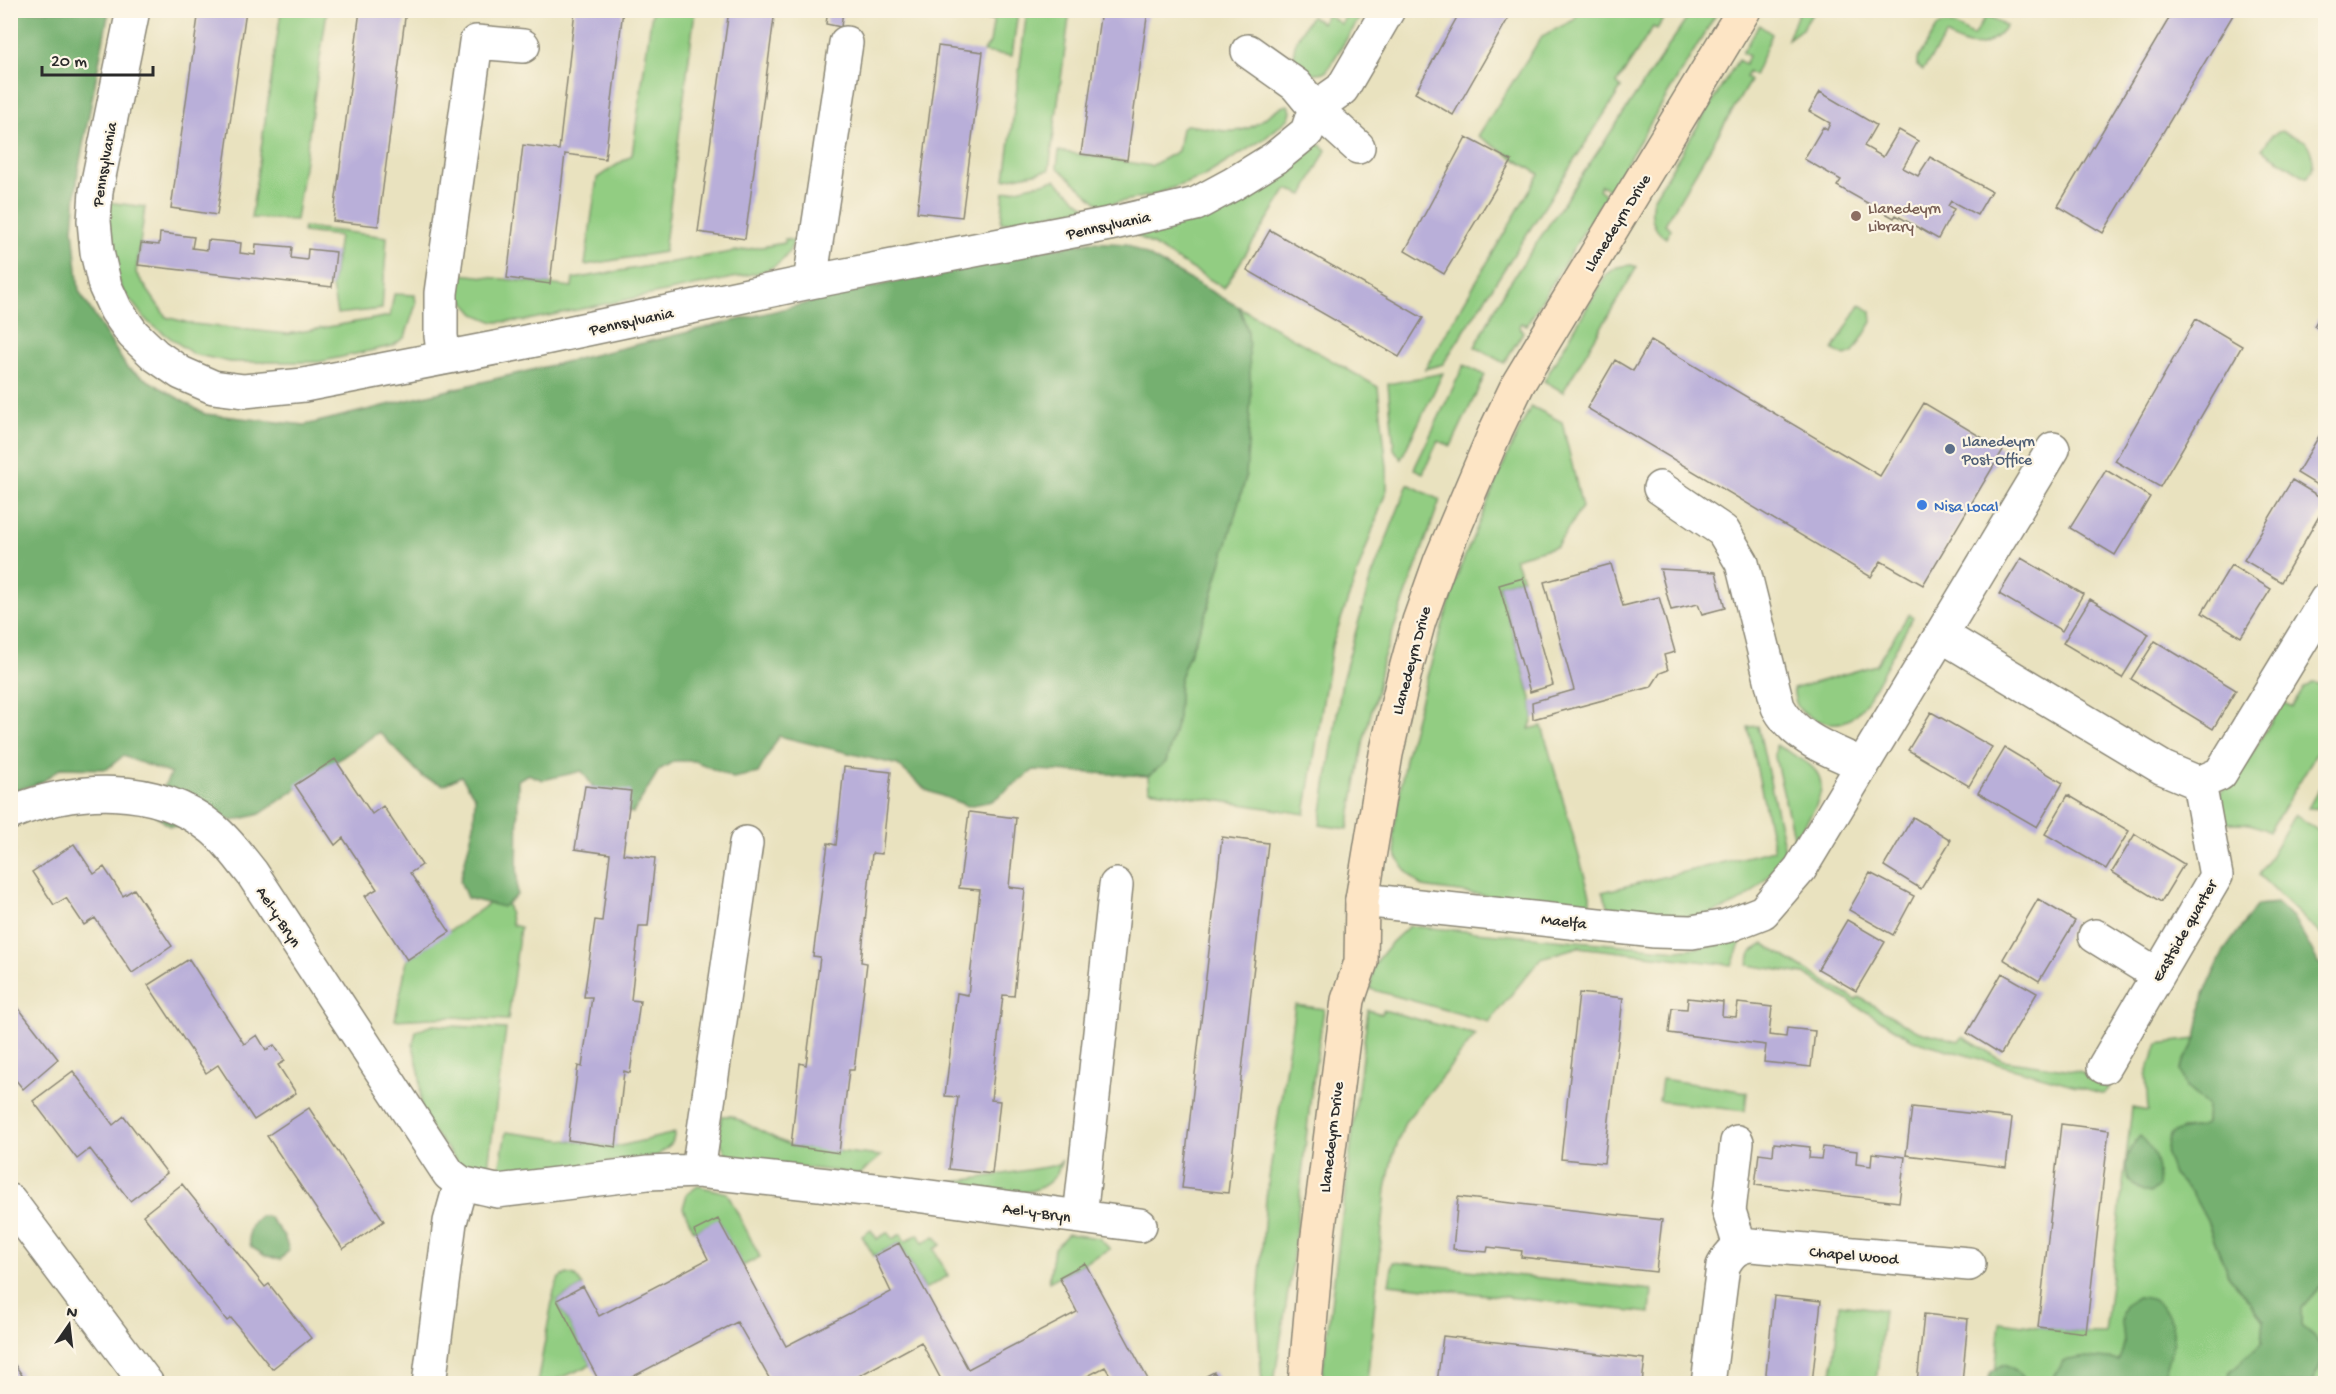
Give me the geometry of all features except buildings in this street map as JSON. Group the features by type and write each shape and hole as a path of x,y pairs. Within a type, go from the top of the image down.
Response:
{"street":[{"name":"Pennsylvania","path":"133,10 96,191 94,221 97,252 105,286 116,310 133,334 155,355 182,373 213,387 244,391 304,385 444,358 810,282 1114,224 1196,204 1233,184 1307,132 1315,108"},
{"path":"1315,108 1342,89 1388,10"},
{"name":"Llanedeyrn Drive","path":"1305,1383 1317,1243 1348,1000 1361,963 1362,900 1386,754 1419,621 1464,502 1518,384 1744,10"},
{"path":"444,358 441,336 441,293 476,42 523,46"},
{"path":"810,282 846,43"},
{"path":"1248,51 1296,85 1315,108 1358,147"},
{"path":"1660,488 1723,531 1742,562 1778,707 1786,721 1805,737 1863,765 2053,449"},
{"path":"1941,635 2163,768 2199,783 2220,774 2315,642 2325,600"},
{"name":"Maelfa","path":"1362,900 1655,931 1692,932 1727,926 1763,912 1800,869 1863,765"},
{"name":"Eastside quarter","path":"2104,1067 2216,876 2199,783"},
{"name":"Ael-y-Bryn","path":"10,813 64,796 129,795 154,799 174,806 210,827 228,843 252,873 449,1174 461,1183 497,1191 648,1173 698,1171 893,1192 1080,1217 1116,885"},
{"path":"698,1171 746,843"},
{"path":"2095,936 2158,975"},
{"path":"1708,1383 1723,1266 1730,1253 1740,1246 1729,1211 1737,1142"},
{"path":"429,1383 450,1222 461,1183"},
{"path":"10,1201 147,1383"},
{"path":"1080,1217 1140,1225"},
{"name":"Chapel Wood","path":"1740,1246 1751,1245 1969,1264"}],"green space":[{"path":"10,11 109,11 78,171 73,229 79,291 127,368 205,414 305,425 981,261 1090,242 1127,244 1239,307 1248,332 1251,396 1246,477 1208,609 1180,677 1178,717 1166,762 1148,776 1034,770 992,801 968,806 926,790 898,765 779,736 758,773 733,778 695,761 674,761 659,770 633,813 608,808 582,771 543,780 528,774 518,780 517,895 503,907 467,898 460,881 474,825 475,797 461,776 444,785 423,777 379,732 260,814 233,821 220,817 188,827 169,826 153,813 156,799 171,774 123,756 107,769 61,768 42,782 11,792"},
{"path":"281,11 327,11 296,220 251,218"},
{"path":"652,11 695,11 664,252 585,265 597,178 632,155"},
{"path":"995,11 1018,11 1012,56 983,52 990,43"},
{"path":"1027,11 1070,11 1049,170 1005,179"},
{"path":"1349,11 1364,11 1326,72 1308,74 1296,59 1294,46 1311,16 1322,23 1327,14 1341,24"},
{"path":"1579,11 1668,11 1657,29 1653,27 1617,83 1621,88 1443,364 1425,369 1539,174 1478,136 1542,36 1574,20"},
{"path":"1692,11 1718,11 1610,190 1601,185 1599,189 1606,195 1527,325 1521,323 1519,326 1523,332 1504,363 1475,347 1505,290"},
{"path":"1799,11 1814,11 1803,28 1788,39"},
{"path":"1987,15 2006,26 1992,40 1978,46 1963,43 1946,35 1923,70 1917,66 1917,60 1937,27 1951,24 1973,36"},
{"path":"1759,25 1772,34 1754,76 1748,72 1746,77 1750,81 1665,224 1671,229 1666,238 1657,230 1653,221 1653,199 1738,60 1745,64 1749,56 1742,53"},
{"path":"1288,105 1291,111 1289,118 1264,139 1203,177 1153,195 1101,206 1057,167 1059,151 1151,166 1178,151 1182,128 1185,125 1226,131 1242,130"},
{"path":"2281,131 2306,141 2313,160 2312,169 2307,178 2262,149 2272,135"},
{"path":"1312,144 1320,145 1326,150 1303,195 1287,189 1224,288 1136,235"},
{"path":"1055,180 1087,208 1001,223 1004,192"},
{"path":"107,202 145,207 136,273 166,317 193,324 288,334 390,316 394,294 415,295 416,304 405,337 392,346 319,362 230,362 193,354 148,322 122,290 105,241"},
{"path":"304,227 387,237 382,309 337,314 332,287 339,236 303,232"},
{"path":"785,239 794,241 788,254 775,266 757,273 523,321 494,322 475,314 456,292 452,273 572,287 573,279 784,243"},
{"path":"1631,265 1637,267 1563,392 1544,381 1606,275 1617,267"},
{"path":"1860,304 1871,312 1872,322 1853,353 1845,356 1833,350"},
{"path":"1239,307 1378,387 1387,467 1387,489 1332,645 1305,814 1149,790 1148,776 1166,762 1178,717 1180,677 1208,609 1246,477 1248,332"},
{"path":"1464,365 1485,375 1451,446 1438,441 1423,473 1414,469"},
{"path":"1443,373 1401,459 1394,449 1388,384"},
{"path":"1531,406 1562,422 1582,507 1557,546 1514,558 1523,578 1499,585 1532,702 1533,719 1529,729 1542,726 1590,895 1590,902 1586,909 1422,887 1406,871 1397,857 1393,836 1405,759 1460,568"},
{"path":"1408,484 1440,500 1382,662 1364,739 1348,829 1320,825 1342,681 1370,581"},
{"path":"1909,614 1913,617 1867,701 1855,715 1844,722 1829,723 1814,719 1802,712 1796,703 1793,689 1876,665"},
{"path":"2313,683 2325,685 2325,739 2269,832 2257,826 2245,824 2220,824 2216,803 2221,792 2246,763 2283,702 2292,707 2304,688"},
{"path":"1758,726 1786,855 1748,896 1716,911 1683,917 1614,913 1602,892 1774,850 1748,727"},
{"path":"1776,745 1809,764 1819,776 1821,785 1816,805 1794,840 1775,757"},
{"path":"2325,778 2325,809 2308,808"},
{"path":"2295,814 2325,836 2326,932 2322,936 2259,875"},
{"path":"505,893 512,925 520,927 508,1020 450,1017 395,1020 407,960"},
{"path":"2276,903 2294,919 2317,960 2325,968 2325,1281 2301,1308 2301,1325 2314,1336 2324,1351 2320,1366 2311,1383 2228,1383 2230,1372 2262,1342 2264,1320 2228,1275 2207,1221 2192,1193 2173,1174 2166,1154 2169,1135 2206,1123 2207,1105 2186,1087 2180,1070 2196,1039 2204,994 2224,951 2257,905"},
{"path":"1409,926 1677,950 1710,946 1743,936 1732,965 1578,947 1541,958 1489,1022 1370,989 1374,965 1392,942"},
{"path":"1764,944 1856,1000 1859,997 1915,1030 1959,1041 1963,1037 2002,1060 2079,1071 2108,1088 2104,1094 1913,1040 1804,974 1748,965 1751,952"},
{"path":"1295,1005 1324,1009 1311,1094 1292,1266 1274,1383 1262,1383 1257,1313 1266,1198"},
{"path":"1368,1010 1382,1014 1383,1010 1476,1035 1405,1122 1392,1159 1386,1189 1367,1383 1321,1384"},
{"path":"433,1025 506,1029 487,1175 466,1173 421,1116 420,1076 413,1045 416,1031"},
{"path":"2196,1039 2180,1070 2186,1087 2207,1105 2206,1123 2198,1128 2181,1129 2173,1174 2192,1193 2207,1221 2228,1275 2264,1320 2262,1342 2230,1372 2228,1383 2155,1384 2123,1380 2122,1384 1994,1384 2000,1322 2086,1333 2105,1333 2132,1108 2148,1111 2146,1075 2158,1044"},
{"path":"1662,1079 1747,1092 1745,1111 1659,1101"},
{"path":"721,1116 731,1116 791,1146 881,1156 860,1174 738,1160 726,1154 720,1140"},
{"path":"506,1132 616,1147 675,1133 672,1143 657,1156 519,1174 498,1174"},
{"path":"2140,1136 2153,1152 2157,1165 2158,1186 2150,1193 2133,1184 2126,1169 2129,1152"},
{"path":"1062,1160 1054,1177 1044,1186 1019,1193 989,1191 948,1183 1058,1165"},
{"path":"698,1186 727,1193 760,1257 743,1266 718,1220 694,1231 683,1208 687,1194"},
{"path":"260,1216 269,1217 284,1236 289,1250 280,1260 264,1255 251,1247 250,1230"},
{"path":"871,1230 877,1239 888,1232 892,1239 901,1234 905,1242 918,1234 923,1243 935,1236 941,1245 934,1249 948,1276 925,1289 899,1243 874,1256 862,1236"},
{"path":"1068,1234 1099,1238 1110,1249 1049,1282 1054,1248"},
{"path":"1393,1262 1652,1290 1650,1313 1389,1284"},
{"path":"567,1274 575,1276 583,1286 557,1300 591,1365 548,1383 537,1384 554,1291 559,1278"},
{"path":"2325,1281 2325,1383 2311,1383 2320,1366 2314,1336 2301,1325 2301,1308"},
{"path":"2137,1297 2150,1299 2159,1304 2170,1319 2173,1328 2172,1347 2161,1383 2123,1380 2122,1384 2054,1383 2054,1375 2063,1361 2087,1357 2118,1360 2124,1345 2122,1312 2126,1305"},
{"path":"1840,1304 1884,1310 1876,1383 1831,1383"},
{"path":"2004,1364 2020,1374 2026,1383 1987,1383 1991,1372"}],"place":[{"name":"Llanedeyrn Library","path":"1856,216"},
{"name":"Llanedeyrn Post Office","path":"1950,449"},
{"name":"Nisa Local","path":"1922,505"}]}
